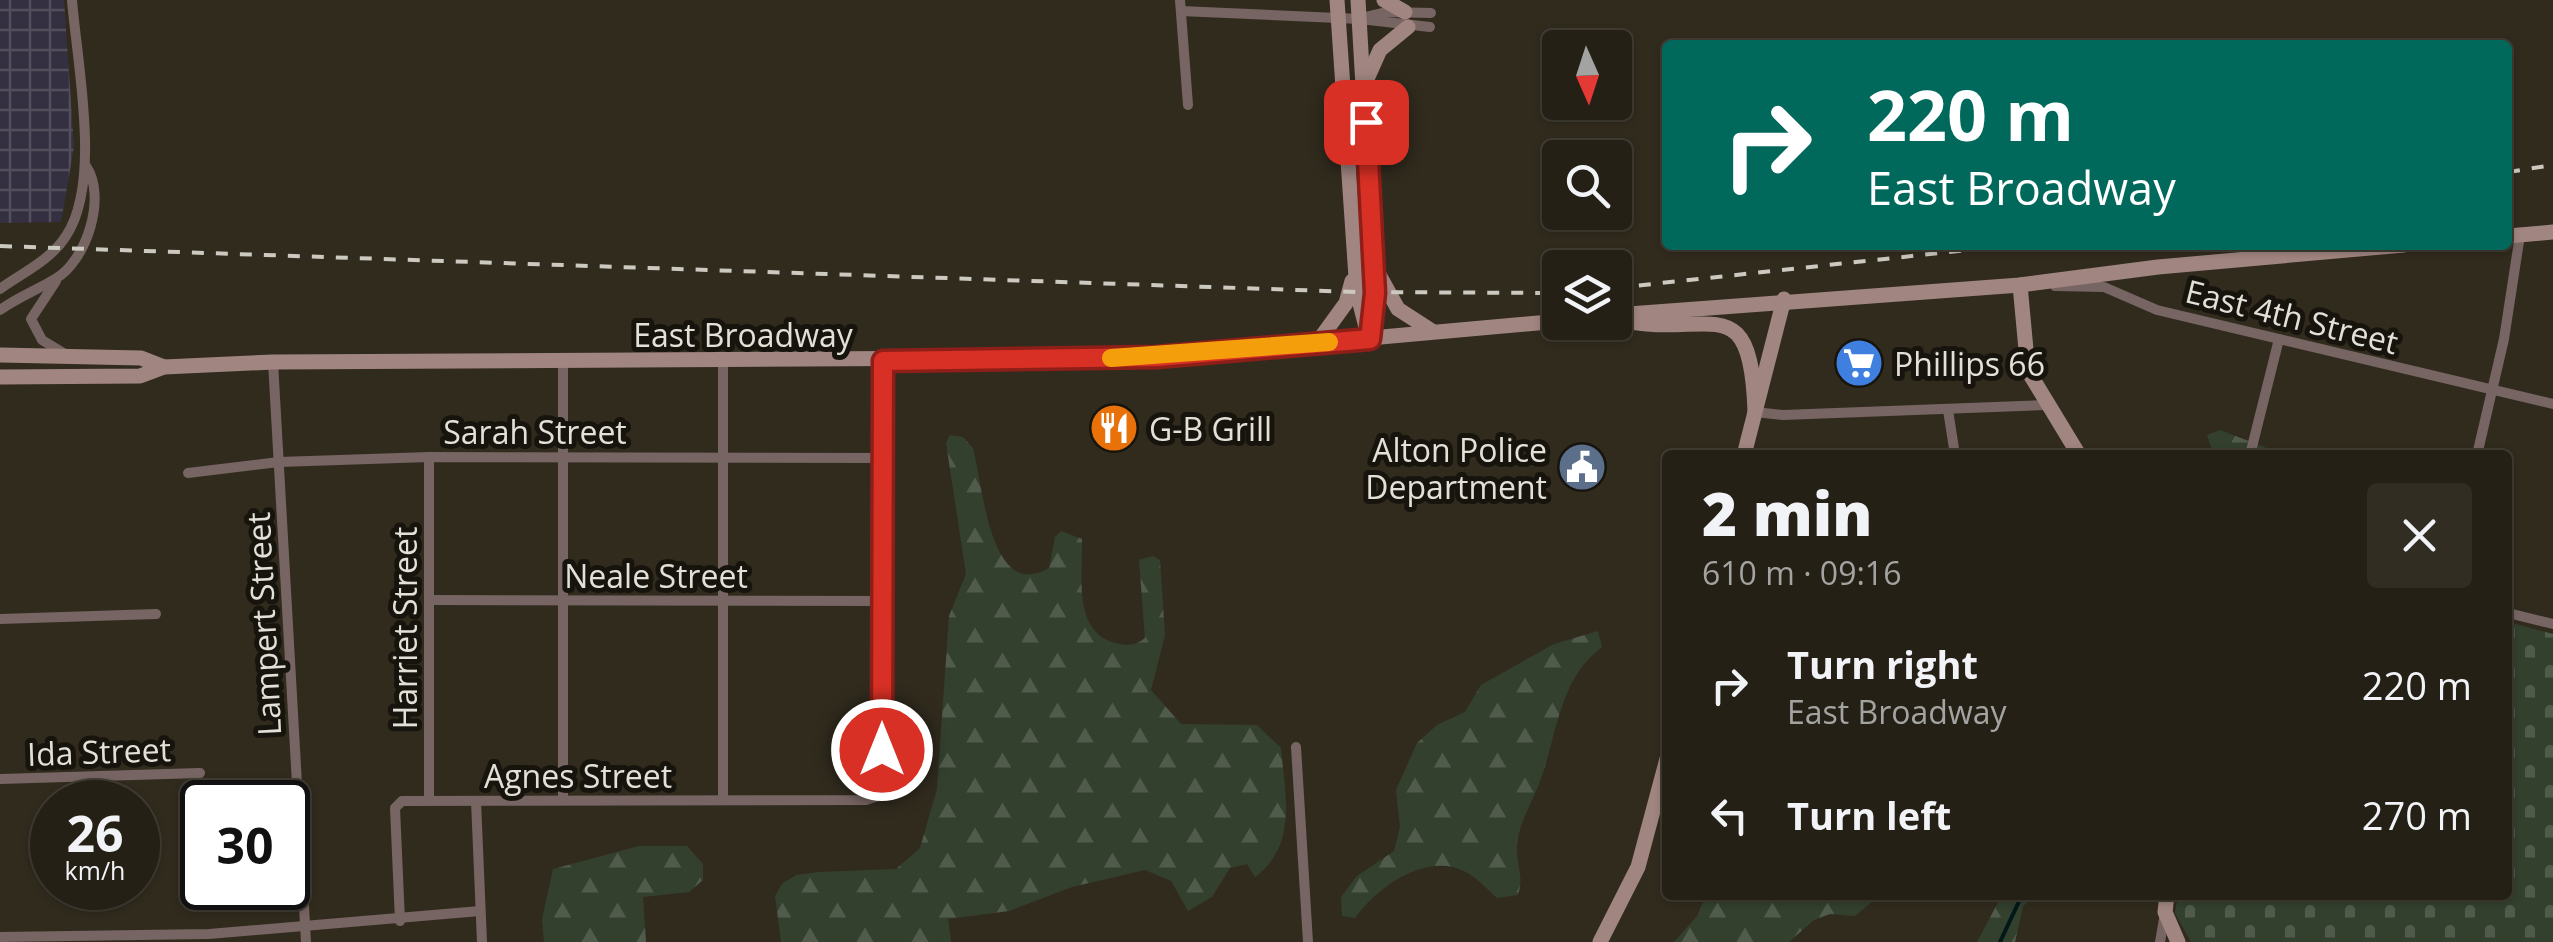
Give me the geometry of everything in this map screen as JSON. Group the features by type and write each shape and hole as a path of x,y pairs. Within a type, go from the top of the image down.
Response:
{"main road":[{"path":"1337,0 1355,267 1360,313 1370,339"},
{"path":"1358,0 1374,264 1370,339"},
{"path":"1364,87 1380,50 1406,20 1384,0"},
{"path":"2514,235 2553,232"},
{"path":"1632,315 1784,300 2020,285 2158,266 2345,250"},
{"path":"1374,264 1398,309 1435,333"},
{"path":"1318,343 1346,303 1355,267"},
{"path":"2020,285 2025,359 2046,405 2077,450"},
{"path":"1745,450 1784,300"},
{"path":"1632,322 1653,328 1708,323 1738,333 1752,354 1755,412"},
{"name":"East Broadway","path":"0,377 140,376 164,367 273,362 1157,357 1542,323"},
{"name":"East Broadway","path":"0,355 141,358 164,367"},
{"path":"1600,942 1638,866 1662,777"},
{"path":"2166,900 2165,912 2178,942"}],"street":[{"path":"0,289 66,237 78,212 86,166 72,0"},
{"path":"1188,105 1181,6 1406,20 1430,27"},
{"path":"1406,20 1431,13"},
{"path":"66,354 36,334 31,319 80,250 91,220 94,177 86,166"},
{"path":"2479,450 2510,304 2514,235"},
{"path":"0,310 34,287 58,278"},
{"name":"East 4th Street","path":"2020,285 2104,287 2140,305 2553,404"},
{"path":"2252,449 2279,339"},
{"path":"723,361 723,800"},
{"path":"882,601 883,361"},
{"name":"Lampert Street","path":"273,362 306,942"},
{"path":"564,362 564,799"},
{"path":"1755,412 1783,415 2046,405"},
{"path":"1948,410 1954,450"},
{"name":"Sarah Street","path":"188,473 279,462 428,457 883,458"},
{"name":"Harriet Street","path":"428,457 429,799"},
{"name":"Neale Street","path":"429,600 882,601"},
{"name":"Agnes Street","path":"429,799 878,798 882,788 882,601"},
{"path":"0,618 156,614"},
{"path":"2512,614 2553,624"},
{"path":"1296,747 1308,942"},
{"name":"Ida Street","path":"0,779 200,773"},
{"path":"400,920 395,808 402,801 429,799"},
{"path":"476,801 482,942"},
{"path":"0,937 209,934 480,911"},
{"path":"2160,942 2165,912"}],"shaded area":[{"path":"0,0 64,0 74,147 61,222 0,223"}],"green space":[{"path":"2220,430 2272,450 2212,450 2207,435"},
{"path":"950,435 963,437 973,448 993,535 1014,569 1029,574 1049,568 1055,537 1061,531 1082,539 1083,600 1086,615 1101,637 1127,645 1145,638 1139,560 1153,556 1160,560 1165,635 1151,690 1181,724 1257,725 1281,748 1286,801 1283,835 1269,864 1255,877 1247,864 1230,868 1212,897 1188,911 1171,881 1145,870 1072,887 1009,911 948,919 951,942 781,942 775,896 782,884 796,875 896,869 920,848 937,789 949,616 966,574 946,443"},
{"path":"2512,623 2553,634 2553,942 2191,942 2175,913 2177,900 2512,900"},
{"path":"1598,631 1602,647 1587,660 1567,692 1539,784 1519,832 1518,895 1497,898 1466,872 1435,866 1390,884 1355,918 1342,916 1341,897 1357,876 1394,851 1400,827 1396,790 1417,743 1437,725 1465,712 1481,685 1554,644"},
{"path":"639,846 687,846 703,864 703,880 689,892 643,897 646,942 544,942 542,919 553,869"},
{"path":"1704,900 1874,900 1855,916 1830,914 1814,920 1789,942 1674,942 1697,916"},
{"path":"1999,900 2031,900 2023,906 2015,942 1977,942"}],"waterway":[{"path":"2000,942 2020,900"}],"railway":[{"path":"2512,171 2553,165"},
{"path":"0,246 1357,292 1542,293"},
{"path":"1632,286 1968,250"}],"slow traffic":[{"path":"1111,358 1329,342"}],"place":[{"name":"Phillips 66","path":"1859,363"},
{"name":"G-B Grill","path":"1114,428"},
{"name":"Alton Police Department","path":"1582,467"}],"route":[{"path":"882,750 883,361 1157,357 1370,339 1375,293 1366,122"}]}
